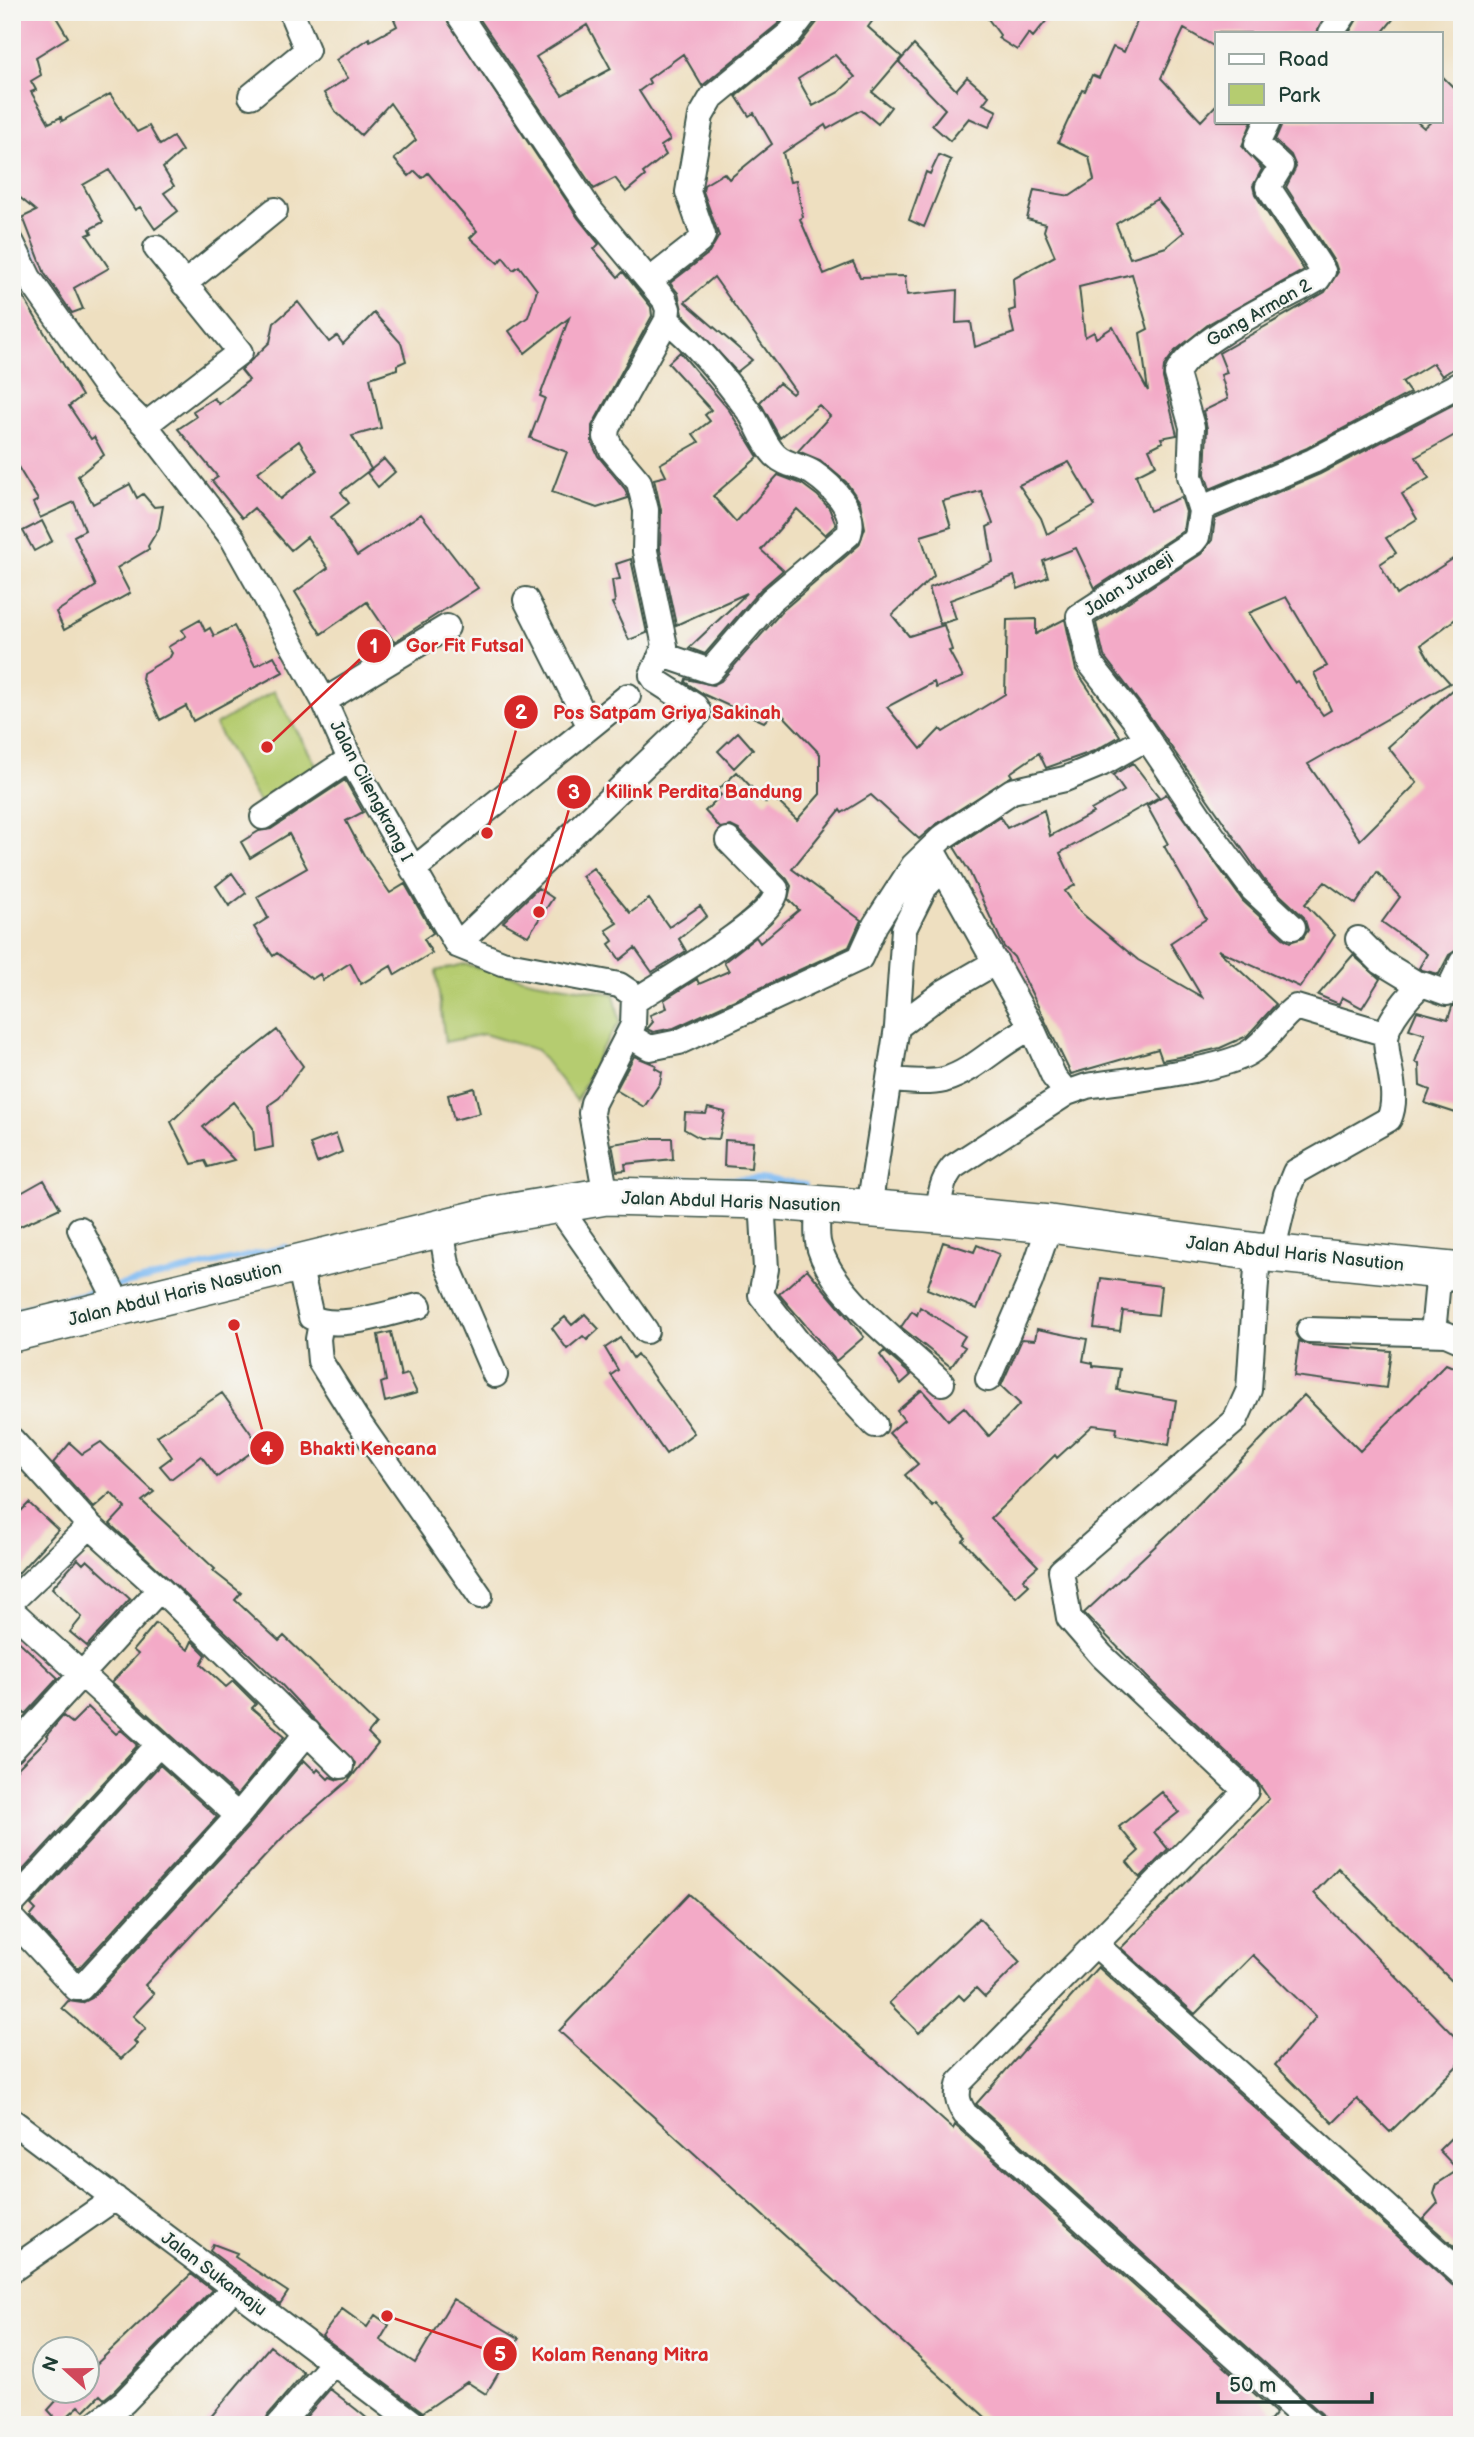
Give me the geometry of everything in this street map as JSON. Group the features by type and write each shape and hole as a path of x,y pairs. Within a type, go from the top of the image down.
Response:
{"highway":[{"name":"Jalan Abdul Haris Nasution","path":"12,1333 441,1228 556,1203 606,1196 762,1200 1050,1224 1265,1252 1450,1271"}],"street":[{"path":"251,96 307,50 291,12"},
{"path":"457,12 590,210 649,281 668,309 667,320 607,428 606,437 612,450 639,482 646,510 645,551 664,635 663,655 652,675 656,681 695,706 697,716 457,944 502,963 619,985 634,995 635,1018 593,1103 591,1113 606,1196"},
{"path":"649,281 700,241 703,235 688,192 701,116 712,97 790,33 806,12"},
{"path":"1332,32 1346,12"},
{"name":"Gang Arman 2","path":"1201,511 1190,476 1192,427 1177,374 1179,368 1209,341 1308,285 1323,271 1268,187 1281,166 1256,144 1267,122"},
{"path":"184,284 275,210"},
{"path":"145,425 239,354 156,248"},
{"name":"Jalan Cilengkrang I","path":"13,249 29,278 106,387 145,425 233,539 324,701 350,759 457,944"},
{"path":"663,655 710,671 771,600 837,545 849,534 852,526 848,508 813,473 796,468 776,456 751,414 682,333 667,320"},
{"path":"1201,511 1313,461 1462,383"},
{"name":"Jalan Juraeji","path":"1201,511 1197,537 1193,542 1086,610 1079,618 1090,663 1147,738 1253,890 1293,927"},
{"path":"526,600 589,725"},
{"path":"324,701 447,627"},
{"path":"413,870 628,696"},
{"path":"628,1035 650,1048 679,1042 860,958 875,925 913,866 937,858 1012,791 1065,779 1101,764 1147,738"},
{"path":"263,817 350,759"},
{"path":"636,1000 759,919 777,896 776,889 728,840"},
{"path":"937,858 1032,1027 1054,1077 1067,1093"},
{"path":"869,1208 897,1027 904,929 937,858"},
{"path":"1358,939 1381,962 1419,985 1426,984 1447,993 1462,962"},
{"path":"897,1027 944,992 996,962"},
{"path":"1307,2423 965,2114 958,2104 956,2092 960,2082 1246,1791 1102,1656 1069,1618 1061,1571 1235,1421 1249,1391 1265,1252 1295,1172 1389,1119 1392,1089 1387,1034 1419,985"},
{"path":"937,1214 943,1183 953,1167 1067,1093 1087,1086 1237,1058 1260,1045 1296,1007 1387,1034"},
{"path":"889,1080 942,1080 963,1072 1012,1036 1032,1027"},
{"path":"762,1200 766,1269 761,1295 797,1341 875,1425"},
{"path":"556,1203 646,1331"},
{"path":"818,1204 818,1242 830,1269 872,1318 942,1382"},
{"path":"988,1379 1030,1282 1050,1224"},
{"path":"441,1228 447,1264 495,1375"},
{"path":"80,1229 120,1307"},
{"path":"299,1264 312,1317 321,1323 340,1323 419,1306"},
{"path":"1433,1333 1450,1271"},
{"path":"321,1323 318,1339 320,1361 355,1417 480,1596"},
{"path":"1309,1330 1447,1334 1462,1341"},
{"path":"12,1440 90,1526 160,1589 341,1766"},
{"path":"12,1601 90,1526"},
{"path":"12,1750 160,1589"},
{"path":"12,1611 238,1816"},
{"path":"12,1919 76,1988 81,1988 238,1816 308,1732"},
{"path":"12,1905 159,1744"},
{"path":"1095,1944 1462,2274"},
{"name":"Jalan Sukamaju","path":"12,2121 416,2425"},
{"path":"12,2270 116,2198"},
{"path":"94,2425 124,2402 233,2289"},
{"path":"279,2425 333,2363"}],"green space":[{"path":"274,691 319,770 260,804 215,725"},
{"path":"464,964 535,981 614,994 620,1022 600,1051 577,1101 537,1050 484,1034 445,1042 436,971"}],"building":[{"path":"12,12 53,12 68,37 36,57 41,75 31,81 36,90 31,92 49,123 61,117 62,121 110,94 137,132 149,126 160,145 173,137 182,151 163,168 174,186 164,193 178,211 155,229 140,207 135,210 109,170 83,185 103,222 90,229 92,233 87,235 109,268 74,288 83,309 72,313 45,274 23,217 36,211 12,191 12,138 22,133 12,115"},
{"path":"407,12 442,12 578,218 599,244 594,249 618,277 623,272 651,307 652,316 592,426 592,443 598,456 625,489 628,498 597,508 552,492 567,452 530,438 545,398 540,396 569,318 525,353 509,331 528,317 537,290 519,266 513,270 503,257 498,263 470,238 477,231 428,173 422,178 415,171 409,176 394,159 416,140 390,103 361,135 336,112 324,93 348,78 336,60 369,38 370,41 397,26 394,19"},
{"path":"475,12 787,12 779,23 702,86 683,54 648,79 650,83 639,91 670,140 661,146 666,155 643,173 645,176 626,192 615,178 594,189","holes":["587,25 611,69 562,95 536,57"]},
{"path":"821,12 879,12 868,27 902,57 872,92 891,107 878,124 861,110 827,129 825,125 783,153 790,182 796,181 803,217 800,219 824,274 853,262 860,277 905,276 907,295 957,290 956,323 971,322 975,347 1014,333 1009,311 1015,309 1013,279 1055,256 1044,231 1046,224 1027,219 1034,190 1070,196 1094,180 1089,157 1058,142 1082,90 1085,91 1092,75 1099,78 1113,47 1124,52 1141,12 1328,12 1317,32 1215,32 1215,47 1184,29 1161,78 1201,121 1215,106 1215,122 1252,122 1242,146 1262,169 1253,186 1255,194 1304,270 1210,323 1175,351 1164,366 1163,378 1177,435 1161,438 1163,442 1149,449 1156,465 1136,475 1150,511 1181,497 1186,512 1183,531 1095,588 1076,548 1043,561 1048,577 1018,589 1014,576 950,600 956,619 940,624 929,588 993,562 987,527 993,524 981,491 943,501 951,527 921,536 934,576 892,615 909,636 944,625 952,650 949,651 963,677 936,688 934,682 887,707 921,749 940,729 943,732 1005,694 1007,620 1036,619 1036,634 1065,619 1076,670 1120,736 1094,751 1046,768 1039,753 1010,773 1012,776 935,825 919,839 871,795 842,813 840,810 792,869 861,920 849,947 674,1028 653,1032 647,1029 653,1022 650,1015 667,1008 664,1000 697,979 699,984 729,971 724,962 756,937 760,943 799,910 788,899 791,886 787,879 739,830 731,826 720,828 705,811 721,795 717,791 737,772 766,803 772,796 797,820 820,794 820,754 777,709 764,722 705,695 685,682 686,679 713,685 721,681 782,611 859,545 865,528 860,502 846,482 820,460 798,451 830,416 819,405 780,438 760,402 779,383 792,394 795,391 714,277 685,302 752,360 737,372 683,314 678,293 670,283 709,253 719,236 703,191 704,185 724,173 729,179 772,144 754,113 749,116 736,96 800,44 818,21","holes":["835,55 855,77 839,92 813,106 798,79","1157,199 1184,232 1166,247 1130,258 1116,224","1132,274 1148,329 1140,333 1148,391 1113,327 1096,338 1094,332 1085,337 1079,287","1069,462 1095,506 1047,534 1041,518 1019,485"]},
{"path":"983,12 1039,12 1047,20 1033,37 1029,33 1017,50 998,38 1000,35"},
{"path":"1361,12 1399,12 1383,32 1350,32"},
{"path":"914,45 956,90 967,77 989,96 983,104 997,111 989,127 969,118 950,141 932,125 945,109 899,62"},
{"path":"1442,76 1462,96 1462,363 1442,376 1433,363 1402,382 1410,393 1307,448 1210,489 1205,474 1207,428 1203,411 1228,399 1221,375 1227,373 1219,353 1325,292 1338,272 1335,263 1286,187 1296,167 1291,155 1275,140 1283,122 1417,122 1424,128 1431,122 1442,122"},
{"path":"939,155 951,160 924,227 909,220 926,172 930,174"},
{"path":"12,278 82,396 69,406 91,439 94,437 104,455 78,476 93,504 130,484 137,498 143,494 154,507 163,506 159,528 148,546 149,549 117,568 130,593 64,630 56,612 96,586 74,536 85,530 74,502 40,518 33,503 38,500 12,457"},
{"path":"298,302 329,342 337,336 343,344 374,313 401,343 406,361 397,365 397,369 370,378 381,428 352,436 371,469 341,492 349,503 331,517 357,556 421,514 478,588 394,642 367,602 321,634 295,592 328,568 307,537 291,550 254,508 242,518 212,481 218,477 178,429 196,417 193,411 214,398 219,404 249,380 241,370 270,342 274,323","holes":["299,441 317,470 280,499 258,472"]},
{"path":"680,352 729,410 758,457 713,496 736,522 778,475 802,484 818,496 829,508 836,525 825,535 797,509 761,550 783,570 760,590 705,654 689,648 747,593 676,625 660,550 661,510 654,479 666,476 660,464 699,442 693,434 710,421 705,415 711,410 668,363"},
{"path":"1458,402 1462,408 1462,431 1416,457 1429,478 1402,494 1417,519 1386,538 1396,553 1380,564 1397,595 1462,553 1462,614 1421,645 1430,661 1450,683 1308,764 1360,840 1417,783 1388,747 1454,688 1462,696 1462,947 1449,955 1439,974 1422,970 1419,968 1427,954 1382,922 1400,897 1377,872 1356,904 1325,882 1305,904 1335,935 1300,987 1218,950 1276,1004 1247,1036 1220,1048 1190,1055 1162,1060 1158,1049 1071,1074 1014,957 1004,947 969,871 954,847 1000,817 1007,828 1044,810 1050,836 1093,813 1091,810 1124,791 1113,775 1133,763 1159,797 1060,853 1075,885 1065,891 1080,912 1138,960 1202,997 1170,943 1206,919 1164,846 1168,844 1147,806 1166,794 1243,901 1283,938 1290,942 1303,938 1308,930 1304,917 1264,880 1146,711 1104,656 1096,623 1201,554 1212,540 1215,519 1320,474","holes":["1286,597 1327,666 1314,673 1331,710 1323,715 1298,681 1295,683 1249,613"]},
{"path":"384,459 395,472 378,487 367,473"},
{"path":"42,521 52,541 34,551 23,531"},
{"path":"631,559 647,633 629,640 612,603 615,602 612,580 620,579 616,564"},
{"path":"200,620 205,631 210,628 214,636 234,626 255,666 274,656 283,672 193,721 186,706 160,720 142,679 143,673 170,657 172,653 168,647 186,636 182,630"},
{"path":"738,732 753,749 734,768 718,751"},
{"path":"345,780 363,812 346,821 364,855 390,893 405,884 433,933 424,939 432,953 395,975 391,966 361,984 350,963 323,980 320,974 312,979 277,953 273,956 254,927 268,918 257,897 307,868 289,834 250,858 241,842 259,831 271,829"},
{"path":"593,868 630,913 649,899 669,927 700,906 707,916 679,939 686,951 652,972 635,948 620,960 609,944 613,941 606,930 617,923 582,876"},
{"path":"232,873 246,893 229,906 216,886"},
{"path":"538,888 553,898 528,936 503,922"},
{"path":"1353,955 1380,979 1362,1008 1342,997 1339,1004 1318,995"},
{"path":"1462,997 1462,1115 1425,1103 1430,1090 1420,1086 1419,1064 1415,1062 1425,1034 1409,1029 1417,1011 1448,1019 1452,1007"},
{"path":"277,1030 303,1066 279,1098 269,1105 273,1147 255,1151 253,1128 233,1102 203,1127 234,1160 208,1167 205,1161 192,1164 171,1122 217,1077"},
{"path":"634,1056 656,1065 655,1068 662,1072 660,1083 644,1107 616,1090"},
{"path":"474,1088 480,1113 454,1120 448,1095"},
{"path":"708,1108 725,1112 719,1139 700,1138 684,1129 685,1113 706,1114"},
{"path":"336,1134 342,1152 317,1163 310,1144"},
{"path":"672,1138 673,1159 625,1164 626,1170 617,1171 612,1144"},
{"path":"725,1140 753,1142 751,1168 724,1166"},
{"path":"44,1180 60,1208 12,1230 12,1198"},
{"path":"943,1242 974,1252 977,1245 999,1254 977,1309 927,1289"},
{"path":"807,1269 864,1337 836,1361 779,1294"},
{"path":"1101,1278 1161,1286 1158,1315 1123,1311 1120,1331 1094,1328"},
{"path":"920,1307 965,1336 960,1344 965,1347 951,1367 901,1327 912,1311 917,1315"},
{"path":"585,1314 599,1329 587,1340 583,1336 567,1349 552,1328 565,1317 572,1325"},
{"path":"1037,1329 1087,1339 1083,1361 1093,1363 1093,1366 1120,1369 1117,1390 1176,1400 1169,1445 1116,1435 1117,1428 1093,1425 1057,1458 1055,1455 991,1518 1038,1566 1023,1579 1029,1585 1016,1597 963,1541 966,1538 936,1504 933,1507 905,1475 918,1464 889,1433 904,1420 897,1411 922,1390 948,1420 964,1407 989,1436 1020,1404 1001,1386 1022,1339 1035,1340"},
{"path":"391,1332 401,1376 408,1374 417,1393 385,1402 381,1383 386,1381 378,1335"},
{"path":"620,1338 633,1358 637,1354 694,1433 666,1454 611,1375 618,1370 605,1348"},
{"path":"1299,1341 1309,1345 1391,1351 1386,1388 1294,1376"},
{"path":"884,1351 911,1375 901,1384 880,1355"},
{"path":"1446,1364 1462,1371 1462,1991 1338,1868 1314,1893 1462,2044 1462,2061 1390,2132 1357,2099 1333,2123 1275,2065 1316,2017 1253,1955 1195,2014 1121,1948 1269,1799 1256,1780 1153,1683 1084,1613 1181,1522 1304,1395 1360,1451"},
{"path":"222,1393 260,1446 217,1477 201,1456 171,1479 160,1466 172,1457 157,1436"},
{"path":"101,1442 154,1492 142,1501 215,1569 213,1571 241,1593 235,1600 279,1641 284,1636 376,1724 368,1734 378,1744 349,1780 284,1836 145,1985 154,1994 133,2016 146,2028 134,2041 137,2044 121,2059 62,2008 68,2001 82,2003 92,1998 249,1826 304,1760 316,1772 318,1769 328,1779 330,1777 338,1780 351,1777 355,1763 279,1682 110,1524 125,1508 111,1493 94,1508 53,1463 70,1443 82,1454"},
{"path":"29,1503 58,1530 12,1580 12,1520"},
{"path":"78,1559 83,1564 87,1560 130,1599 87,1646 70,1632 82,1617 52,1588"},
{"path":"156,1623 188,1650 192,1641 206,1655 201,1664 226,1687 233,1681 256,1704 252,1708 285,1736 237,1795 112,1682 138,1654 133,1650"},
{"path":"12,1635 58,1678 25,1714 12,1702"},
{"path":"88,1707 116,1734 121,1730 138,1745 12,1882 12,1774 48,1738 46,1736 63,1716 72,1723"},
{"path":"160,1765 217,1817 78,1969 30,1917 36,1910 31,1905"},
{"path":"1162,1792 1179,1812 1154,1832 1168,1849 1140,1878 1127,1862 1139,1851 1119,1827"},
{"path":"689,1894 953,2129 955,2125 1276,2413 1266,2425 994,2425 559,2031"},
{"path":"979,1918 1020,1962 985,1997 976,1988 964,2000 959,1995 919,2033 889,2003"},
{"path":"1098,1967 1452,2285 1462,2289 1462,2425 1326,2425 1322,2414 976,2104"},
{"path":"1462,2127 1460,2252 1423,2219 1438,2203 1434,2194 1437,2184 1458,2170 1439,2150"},
{"path":"213,2244 237,2253 235,2257 288,2292 280,2304 210,2251"},
{"path":"191,2274 212,2290 104,2399 102,2359"},
{"path":"453,2299 519,2338 486,2394 467,2382 423,2412 322,2336 342,2309 367,2327 375,2315 389,2325 380,2340 415,2363"},
{"path":"270,2346 304,2373 268,2415 264,2425 204,2425"},
{"path":"330,2389 357,2410 375,2425 299,2425"},
{"path":"52,2406 79,2406 60,2423 48,2410"}],"waterway":[{"path":"32,250 42,277"},
{"path":"683,1180 760,1179 805,1185"},
{"path":"116,1286 286,1247"},
{"path":"12,1311 106,1288"}],"place":[{"name":"Gor Fit Futsal","path":"267,747"},
{"name":"Pos Satpam Griya Sakinah","path":"487,833"},
{"name":"Kilink Perdita Bandung","path":"539,912"},
{"name":"Bhakti Kencana","path":"234,1325"},
{"name":"Kolam Renang Mitra","path":"387,2316"}]}
